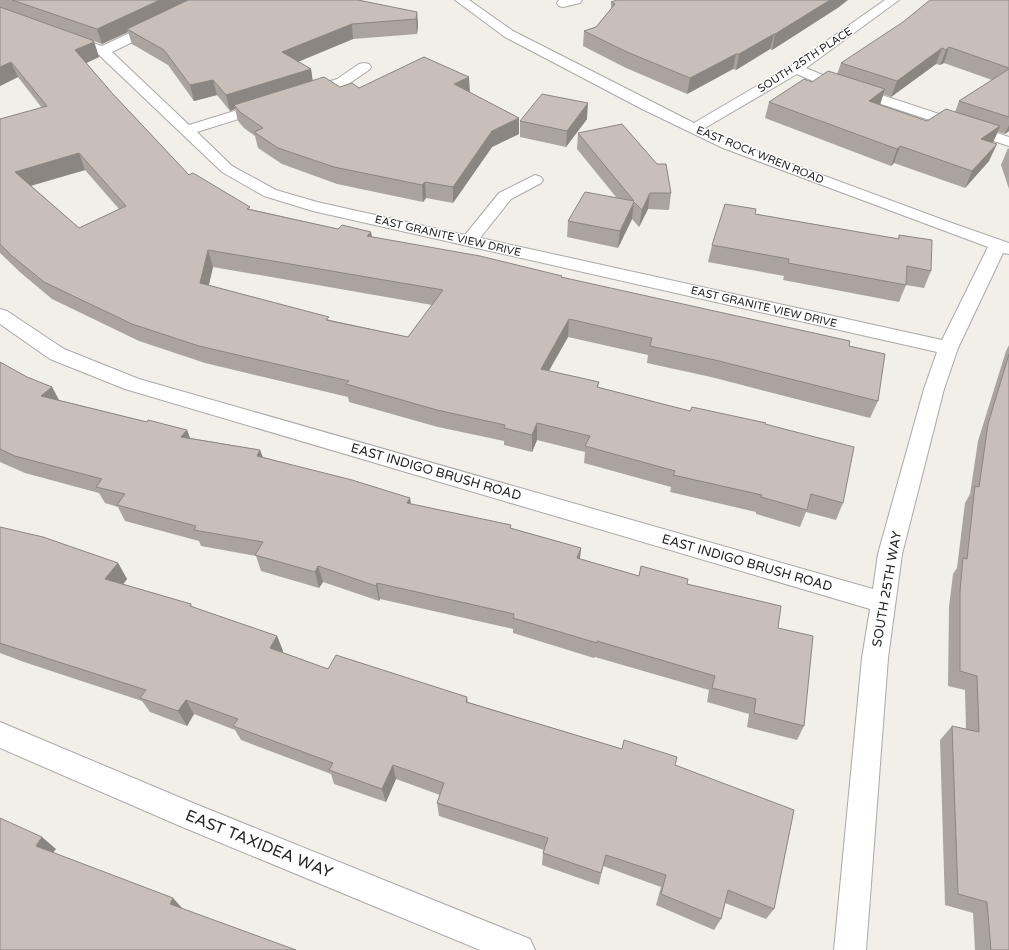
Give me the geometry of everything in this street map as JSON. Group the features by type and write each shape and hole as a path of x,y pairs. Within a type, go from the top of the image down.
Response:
{"street":[{"path":"103,51 208,0"},
{"name":"EAST ROCK WREN ROAD","path":"461,0 509,34 694,129 743,150 943,226 1003,247"},
{"path":"562,3 576,0"},
{"name":"SOUTH 25TH PLACE","path":"694,129 796,69 893,0"},
{"name":"EAST GRANITE VIEW DRIVE","path":"56,35 103,51 116,61 186,131 227,169 270,193 313,206 948,348"},
{"path":"298,96 342,82 364,67"},
{"path":"796,69 825,81 1009,142"},
{"path":"186,131 275,103"},
{"path":"469,241 505,196 535,180"},
{"name":"SOUTH 25TH WAY","path":"850,950 875,658 890,554 934,389 948,348 961,319 1003,247"},
{"name":"EAST INDIGO BRUSH ROAD","path":"0,314 57,354 132,384 883,602"},
{"name":"EAST TAXIDEA WAY","path":"0,735 190,816 519,950"}],"building":[{"path":"12,0 160,0 97,29"},
{"path":"188,0 358,0 417,12 416,19 352,24 282,52 311,69 226,95 213,80 190,85 164,50 127,29"},
{"path":"617,0 830,0 775,34 739,54 736,54 690,78 627,52 584,31 596,27 615,4 611,2"},
{"path":"930,0 1009,0 1009,68 949,47 946,50 942,48 897,81 841,63 903,22"},
{"path":"0,7 92,40 94,42 75,50 112,93 189,175 193,173 250,207 247,209 338,229 342,225 371,232 367,236 480,256 562,276 561,277 850,341 849,346 885,354 878,401 715,360 650,346 652,338 569,319 541,369 599,382 597,387 690,411 692,407 766,423 765,424 854,447 843,503 811,494 807,510 761,497 762,495 673,475 675,471 585,446 590,436 537,423 532,435 504,428 505,425 437,410 346,384 349,381 199,346 132,324 44,282 12,256 0,244 0,119 47,106 11,62 0,67","holes":["79,153 126,206 79,228 15,172","208,250 443,290 408,337 326,320 329,317 200,283"]},
{"path":"424,57 469,77 454,84 519,118 492,131 453,187 425,182 422,185 334,167 278,148 254,132 263,128 240,112 234,105 324,77 340,87 352,83 359,88"},
{"path":"1009,69 1009,117 959,101"},
{"path":"828,71 885,89 869,101 927,121 946,109 1000,126 981,139 997,144 972,171 900,146 897,149 769,102 804,79 812,82"},
{"path":"542,94 588,103 567,131 520,121"},
{"path":"622,124 657,164 666,164 671,193 650,193 642,210 634,202 620,231 568,221 585,192 634,201 578,133"},
{"path":"725,204 756,209 755,214 899,239 899,235 932,240 931,271 907,266 906,285 788,263 789,259 712,245"},
{"path":"1009,354 1009,950 991,950 987,902 958,894 952,726 979,732 977,676 960,671 960,591 963,558 967,559 975,486 979,487 988,424"},
{"path":"0,362 27,377 52,387 41,396 147,422 148,420 187,430 181,437 260,450 257,456 352,480 410,498 407,503 511,525 510,528 581,548 577,558 639,576 641,566 688,579 687,584 781,606 778,628 813,636 804,726 754,713 756,699 712,688 715,676 513,618 514,614 377,583 376,586 318,566 315,572 255,555 263,542 194,530 196,526 117,505 125,494 96,487 102,479 15,456 0,449"},
{"path":"0,527 43,537 118,563 105,579 191,604 190,606 277,636 270,648 328,669 336,655 467,697 466,702 622,749 624,740 677,757 675,765 794,810 774,909 728,890 721,919 661,894 666,875 606,855 601,873 543,853 548,838 437,803 444,783 393,765 382,789 329,770 333,763 233,726 238,719 186,700 178,711 140,698 146,690 0,643"},
{"path":"0,818 42,837 36,846 173,898 170,904 296,950 0,950"}]}
